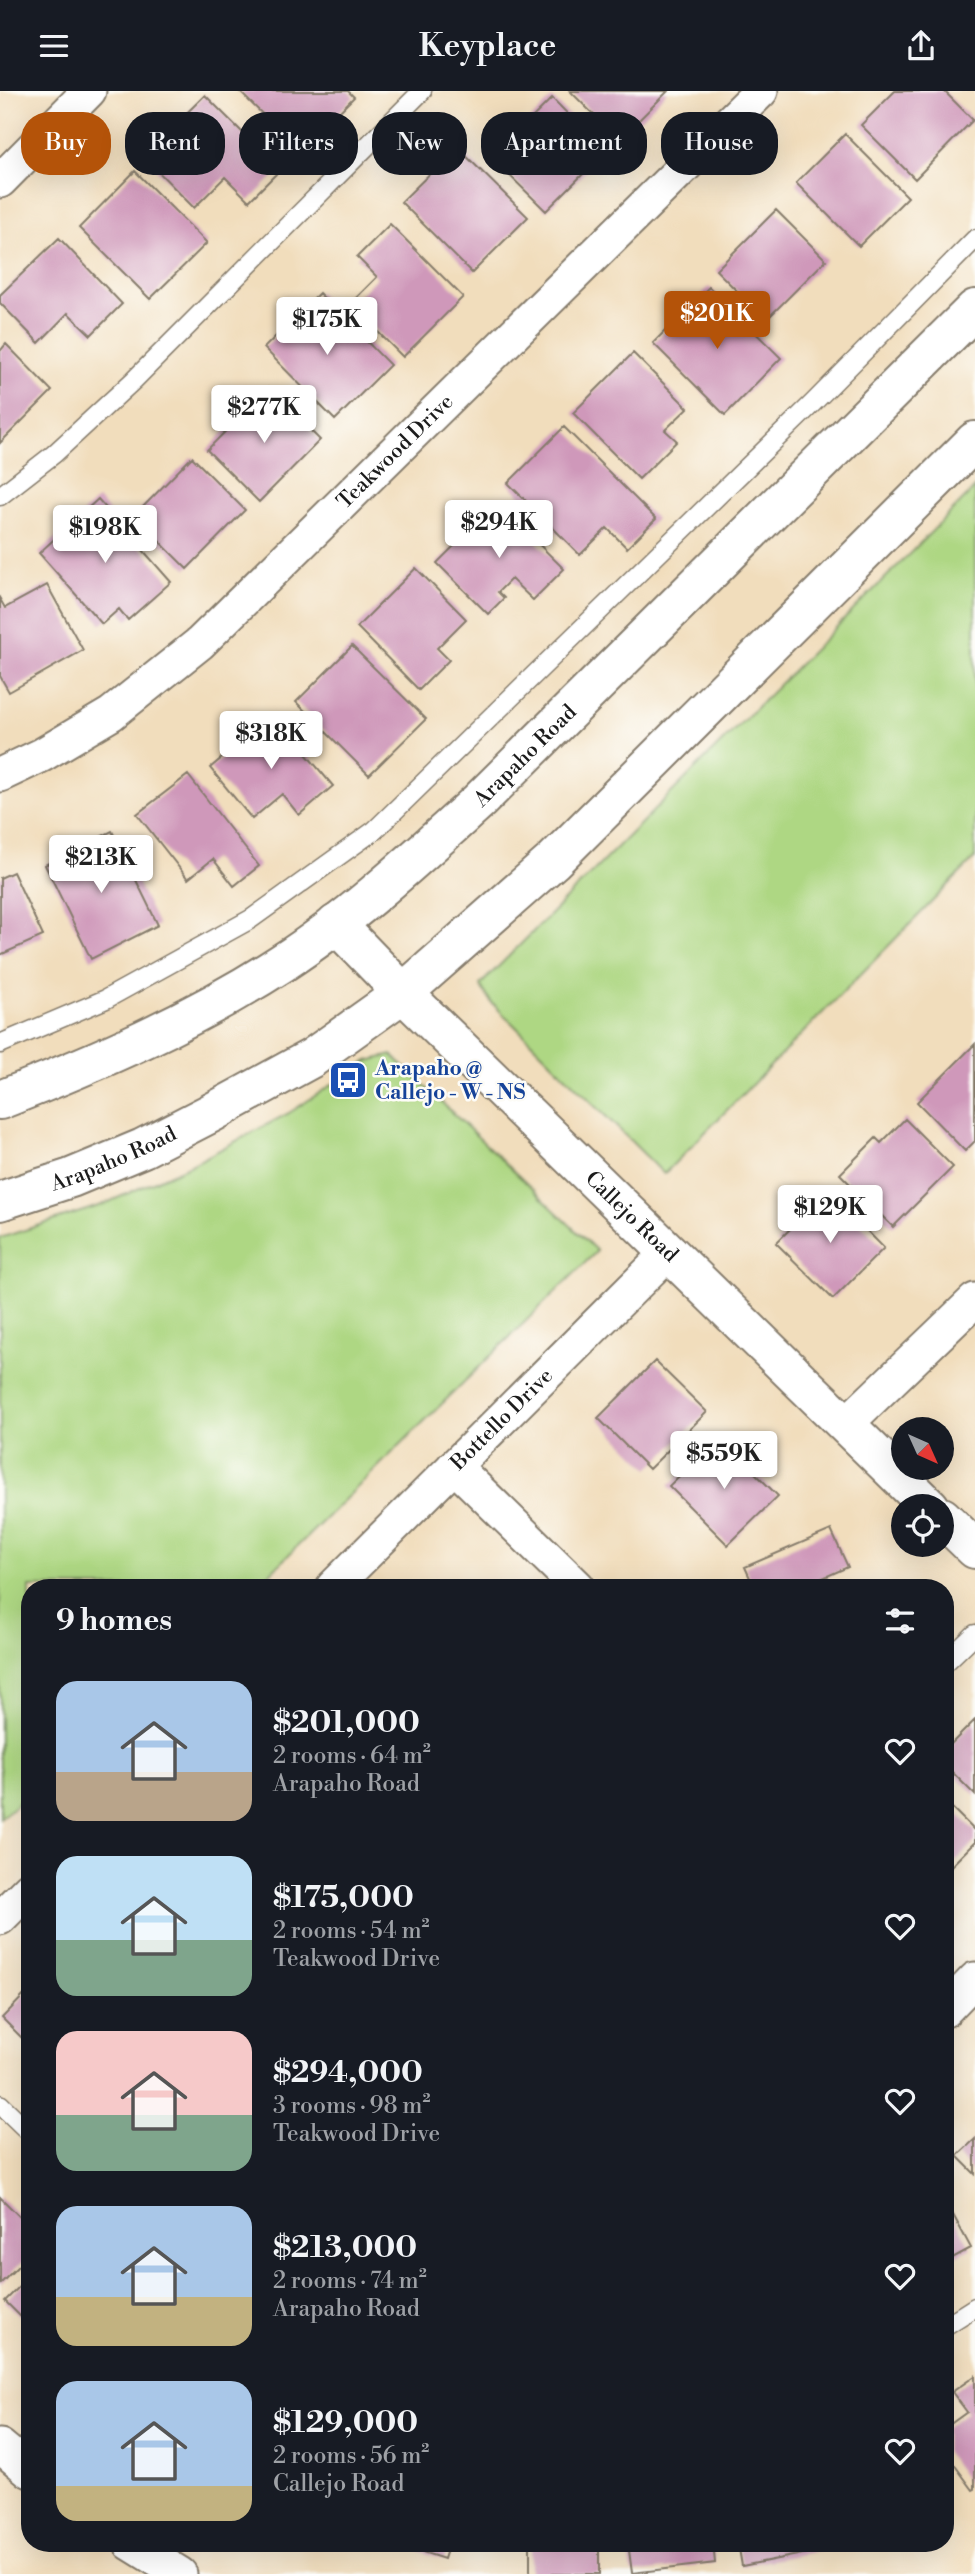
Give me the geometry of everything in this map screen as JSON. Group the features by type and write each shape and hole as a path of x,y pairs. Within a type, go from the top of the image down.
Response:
{"main road":[{"name":"Arapaho Road","path":"0,1100 156,1034 234,993 284,962 402,871 479,801 975,309"},
{"name":"Arapaho Road","path":"0,1201 71,1178 143,1148 213,1112 312,1058 403,993 553,861 975,441"},
{"name":"Callejo Road","path":"336,924 403,993 917,1494"},
{"path":"954,1529 975,1549"}],"street":[{"path":"0,181 89,91"},
{"name":"Teakwood Drive","path":"0,775 42,755 111,714 200,643 761,91"},
{"name":"Bottello Drive","path":"341,1579 669,1252"},
{"path":"845,1425 975,1300"},
{"path":"454,1466 570,1579"},
{"path":"0,1918 21,1897"},
{"path":"954,2001 975,1979"},
{"path":"0,2447 21,2464"},
{"path":"145,2552 180,2574"}],"lane":[{"path":"0,496 54,454 134,380 422,91"},
{"path":"0,1044 106,999 251,919 374,830 813,403 975,239"},
{"path":"954,1654 975,1634"},
{"path":"0,2104 21,2124"},
{"path":"954,2320 975,2307"}],"green space":[{"path":"975,488 975,858 664,1174 491,1002 480,985"},
{"path":"392,1055 597,1251 264,1579 21,1579 21,1801 0,1818 0,1238 102,1205 193,1164 289,1113 368,1061"}],"building":[{"path":"239,91 348,91 354,97 339,112 260,112"},
{"path":"570,91 668,91 647,112 591,112"},
{"path":"895,91 944,91 973,120 915,179 861,125"},
{"path":"205,95 222,112 188,112"},
{"path":"552,98 566,112 538,112"},
{"path":"225,115 239,129 239,175 275,175 249,201 225,177 194,208 162,175 225,175"},
{"path":"845,134 908,197 859,246 796,183"},
{"path":"467,157 481,171 481,175 485,175 528,217 472,273 401,202 428,175 467,175"},
{"path":"131,175 139,175 207,243 150,299 79,228"},
{"path":"509,175 582,175 546,211"},
{"path":"776,210 826,260 766,320 716,270"},
{"path":"390,224 463,297 403,357 350,304 377,277 357,257"},
{"path":"59,238 122,304 91,335 68,313 39,343 0,303 0,295"},
{"path":"709,287 781,358 725,415 653,343"},
{"path":"319,293 390,365 335,420 264,348"},
{"path":"6,344 52,391 0,443 0,351"},
{"path":"633,353 688,408 665,430 677,441 639,479 573,413"},
{"path":"268,388 320,440 259,502 207,450"},
{"path":"564,427 656,519 627,548 607,528 580,555 508,483"},
{"path":"192,457 245,510 187,569 134,516"},
{"path":"98,499 171,582 128,620 119,609 102,624 39,553"},
{"path":"497,503 564,569 533,600 511,579 498,592 504,598 488,614 437,563"},
{"path":"416,568 466,619 437,648 449,660 419,690 357,627"},
{"path":"47,585 83,650 9,692 0,676 0,599 5,608"},
{"path":"352,646 426,719 369,775 296,702"},
{"path":"273,715 333,786 299,815 282,794 252,819 210,768"},
{"path":"188,775 259,866 234,886 213,859 188,879 137,814"},
{"path":"112,831 158,925 91,959 45,865"},
{"path":"13,872 43,936 0,955 0,878"},
{"path":"975,1044 975,1141 965,1151 917,1102"},
{"path":"905,1119 953,1167 893,1227 840,1174 876,1138 881,1143"},
{"path":"828,1191 884,1248 833,1299 776,1243"},
{"path":"655,1361 707,1412 649,1469 598,1418"},
{"path":"719,1437 778,1496 728,1545 669,1486"},
{"path":"831,1530 848,1567 820,1579 750,1579 745,1567"},
{"path":"975,1720 975,1795 954,1774 954,1741"},
{"path":"954,1810 975,1831 975,1842 954,1863"},
{"path":"21,1998 21,2037 2,2018"},
{"path":"975,2139 975,2174 957,2156"},
{"path":"0,2197 21,2218 21,2263 0,2284"},
{"path":"954,2217 971,2248 954,2257"},
{"path":"21,2285 21,2317 5,2301"},
{"path":"975,2376 973,2490 954,2464 954,2421 967,2412 954,2395 954,2391"},
{"path":"423,2552 446,2552 444,2559"},
{"path":"530,2552 599,2552 599,2574 530,2574"},
{"path":"629,2552 714,2552 715,2563 632,2573"},
{"path":"740,2552 813,2552 742,2566"}],"place":[{"name":"Arapaho @ Callejo - W - NS","path":"348,1080"}]}
